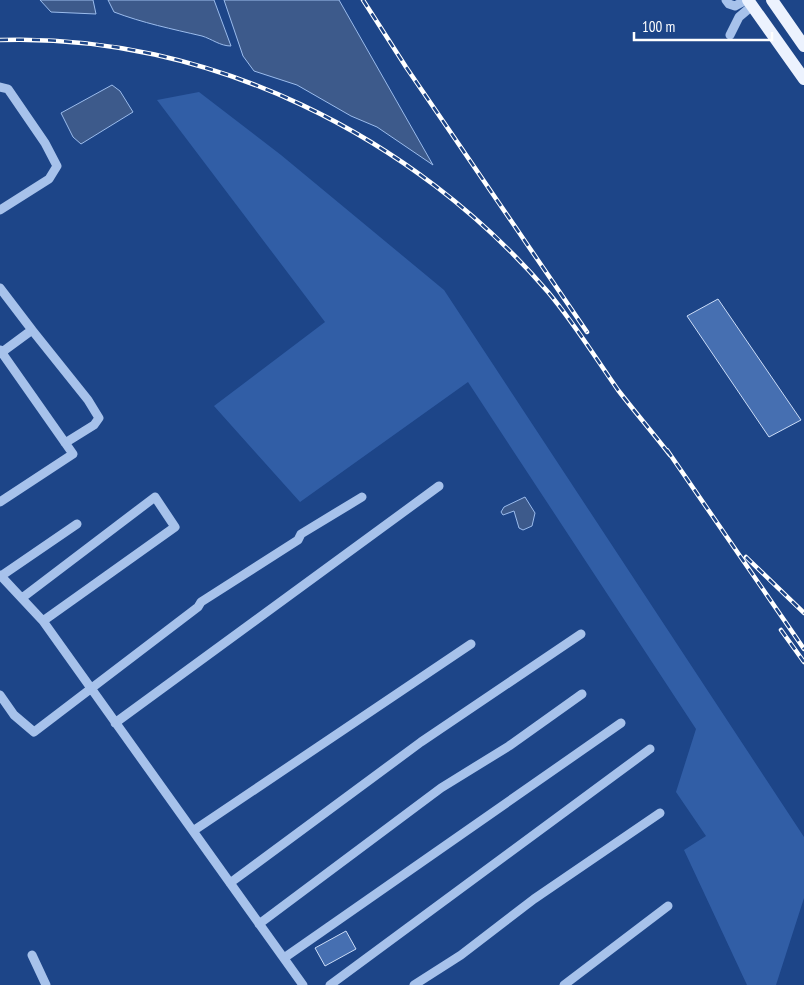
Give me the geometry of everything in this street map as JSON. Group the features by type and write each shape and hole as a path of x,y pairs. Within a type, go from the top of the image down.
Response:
{"main road":[{"path":"772,0 804,46"},
{"path":"749,2 804,79"}],"street":[{"path":"726,0 729,4 735,6 749,2"},
{"path":"730,34 749,2"},
{"path":"0,86 8,89 45,143 57,166 49,179 0,210"},
{"path":"0,288 88,400 99,418 94,425 65,443"},
{"path":"0,502 73,454 1,351 32,330"},
{"path":"115,723 439,486"},
{"path":"26,596 155,497 175,527 43,621"},
{"path":"0,695 14,715 34,732 91,690 186,614 198,607 201,602 298,540 301,534 362,497"},
{"path":"76,524 1,576 26,596 91,690 303,985"},
{"path":"230,883 414,748 581,634"},
{"path":"193,831 472,644"},
{"path":"259,924 441,788 509,746 582,694"},
{"path":"284,958 621,722"},
{"path":"330,985 650,749"},
{"path":"414,985 461,955 534,899 660,813"},
{"path":"564,985 668,906"},
{"path":"32,955 46,985"}],"shaded area":[{"path":"40,0 93,0 96,14 51,12"},
{"path":"108,0 214,0 231,46 220,44 202,36 147,23 114,12"},
{"path":"224,0 339,0 433,165 377,127 351,116 297,85 254,71 243,56"},
{"path":"112,85 120,91 133,112 81,144 73,137 61,113"},
{"path":"199,92 281,155 444,290 804,837 804,898 776,985 747,985 684,850 706,836 676,792 696,729 468,382 300,502 214,406 325,322 157,100"},
{"path":"525,497 535,513 532,526 523,530 519,528 514,511 503,515 501,512 504,507"}],"building":[{"path":"718,299 801,420 769,437 687,316"},
{"path":"346,931 356,949 325,966 315,948"}],"railway":[{"path":"363,0 406,67 587,332"},
{"path":"0,40 78,42 155,54 229,76 302,105 371,142 435,186 495,236 558,304 618,390 670,455"},
{"path":"667,450 804,649"},
{"path":"746,557 804,613"},
{"path":"781,630 804,662"}]}
